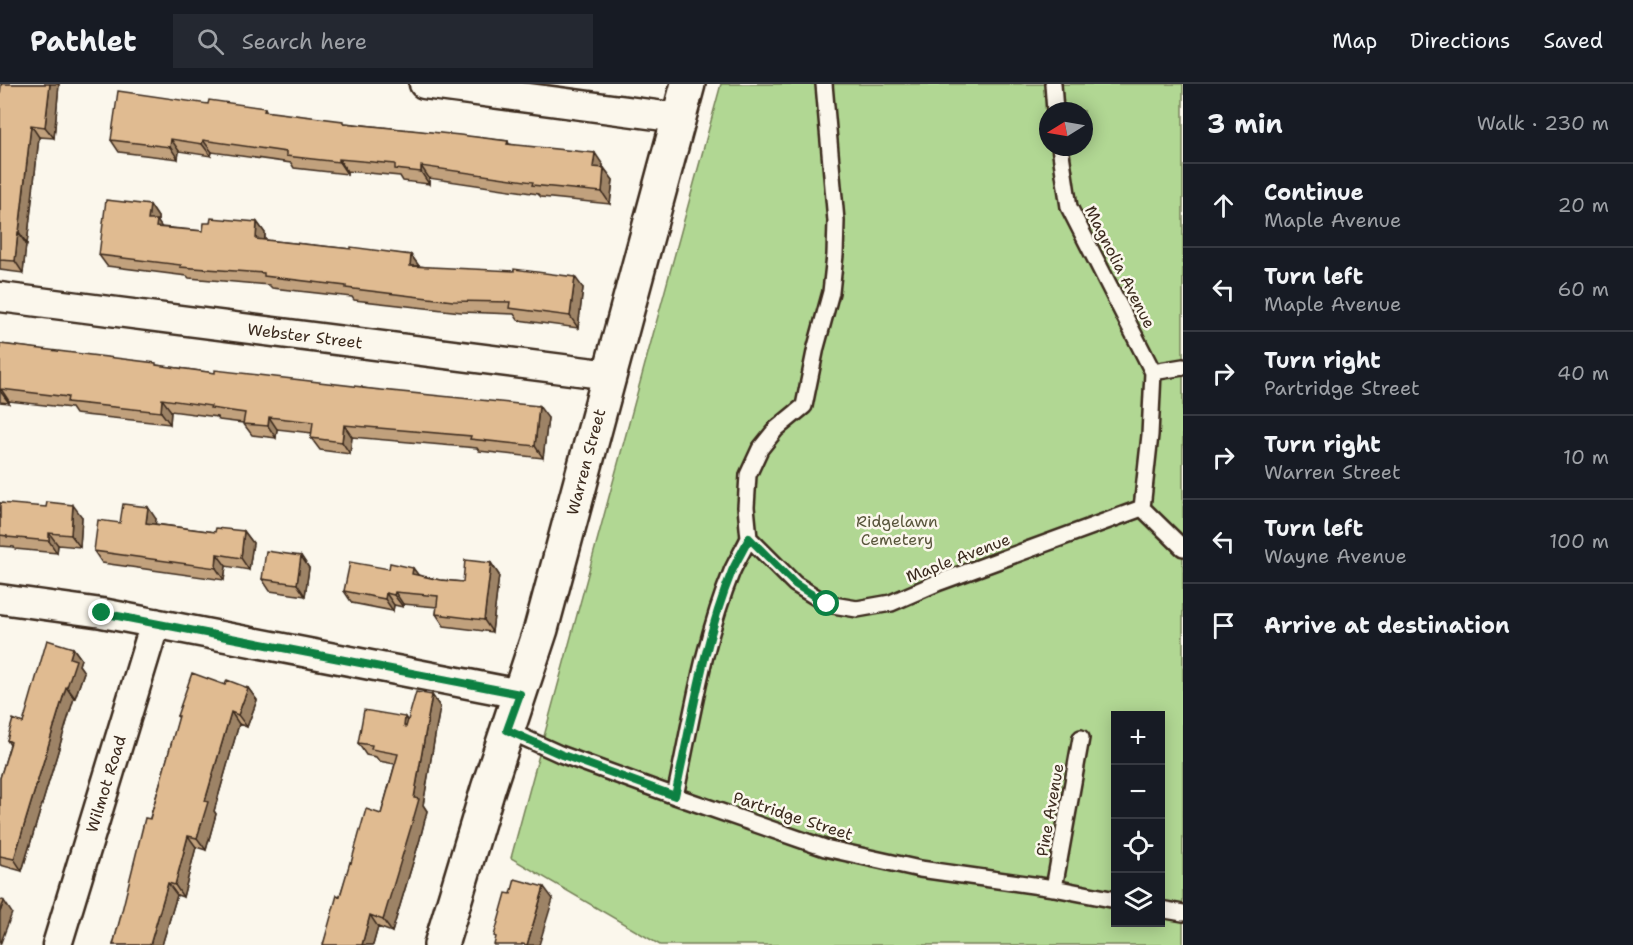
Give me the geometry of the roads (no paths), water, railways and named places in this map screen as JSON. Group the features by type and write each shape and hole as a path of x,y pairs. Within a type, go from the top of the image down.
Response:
{"street":[{"path":"424,84 679,118"},
{"name":"Warren Street","path":"441,945 507,730 541,629 688,84"},
{"name":"Webster Street","path":"0,297 610,375"},
{"path":"0,599 102,613 520,694"},
{"name":"Wilmot Road","path":"57,945 155,623"}],"lane":[{"path":"675,796 702,670 717,616 732,571 749,538 746,507 748,475 760,449 776,429 804,406 816,346 831,292 836,221 824,84"},
{"path":"1053,84 1055,102"},
{"name":"Magnolia Avenue","path":"1061,156 1069,207 1153,372 1143,508"},
{"path":"1153,372 1183,367"},
{"path":"1143,508 1183,548"},
{"name":"Maple Avenue","path":"749,538 795,584 827,604 857,609 891,603 937,583 1143,508"},
{"name":"Partridge Street","path":"507,730 560,754 825,848 920,869 1054,888 1111,899"},
{"name":"Pine Avenue","path":"1054,888 1081,738"},
{"path":"1165,910 1183,914"}],"park label":[{"name":"Ridgelawn Cemetery","path":"897,530"}]}
